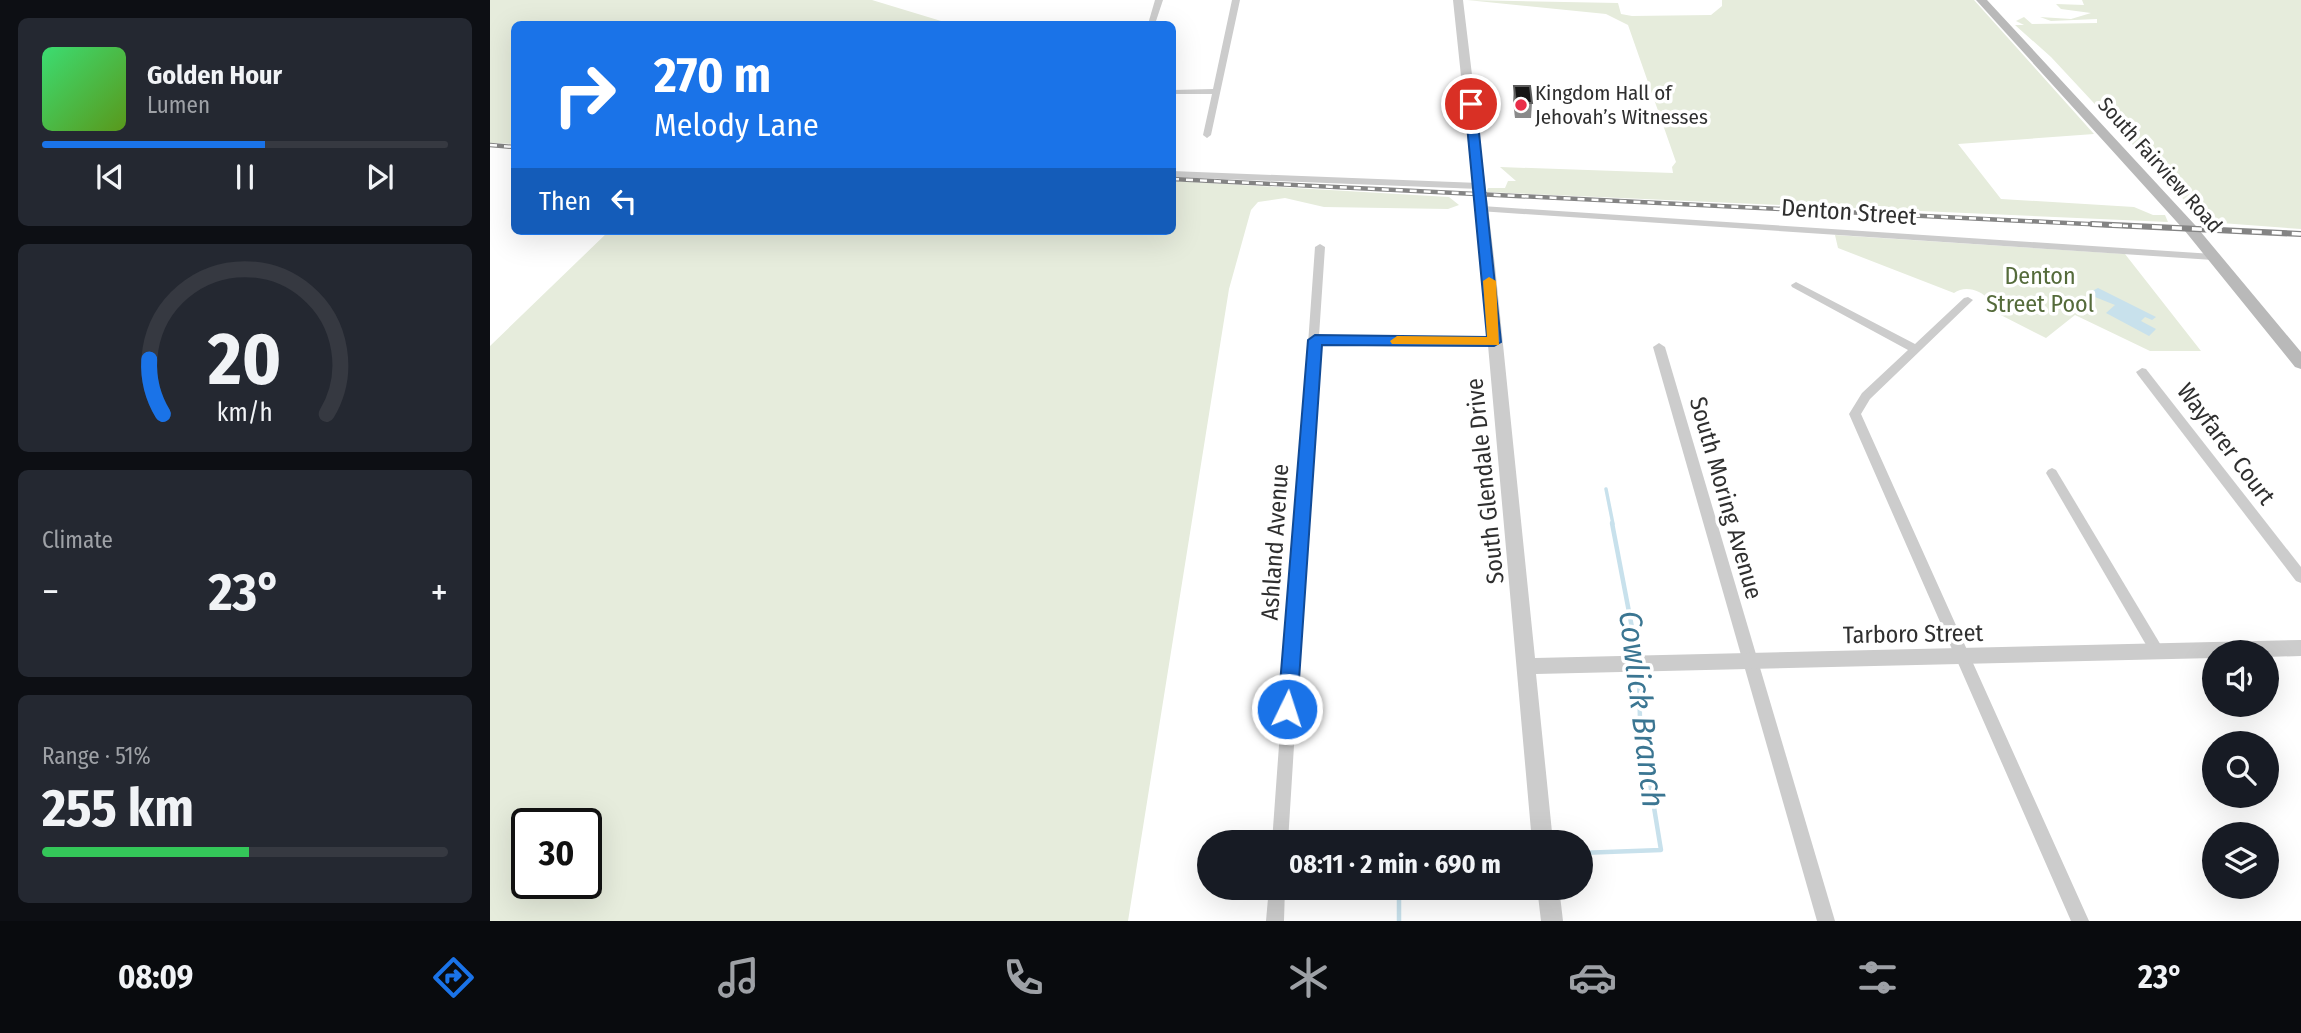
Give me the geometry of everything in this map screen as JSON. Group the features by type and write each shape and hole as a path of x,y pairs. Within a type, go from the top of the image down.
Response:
{"main road":[{"name":"South Fairview Road","path":"1980,0 2213,257 2301,363"}],"street":[{"path":"1152,21 1159,0"},
{"path":"1207,135 1236,0"},
{"name":"South Glendale Drive","path":"1458,0 1482,209 1542,830"},
{"path":"1176,92 1216,92"},
{"path":"1176,174 1479,186"},
{"name":"Denton Street","path":"1482,209 2213,257"},
{"name":"Ashland Avenue","path":"1281,830 1320,247"},
{"path":"1796,285 1916,349"},
{"path":"1969,300 1866,396 1855,414 2080,921"},
{"path":"1315,340 1494,342"},
{"name":"South Moring Avenue","path":"1659,348 1826,921"},
{"name":"Wayfarer Court","path":"2142,372 2154,384 2301,577"},
{"path":"2052,473 2157,651"},
{"name":"Tarboro Street","path":"1526,666 2301,648"},
{"path":"1275,921 1276,900"},
{"path":"1550,900 1552,921"}],"green space":[{"path":"490,0 872,0 941,21 511,21 511,144 490,143"},
{"path":"1467,0 1618,3 1621,14 1632,16 1711,15 1722,6 1722,0 1974,0 2094,134 1958,144 2001,199 2134,207 2153,215 2165,215 2168,222 1486,192 1488,188 1505,188 1508,181 1516,181 1500,167 1673,173 1672,167 1676,162 1628,25 1606,14"},
{"path":"2082,0 2301,0 2301,229 2221,223 2199,216 2051,57 2015,25 2024,25 2016,21 2024,17 2032,24 2097,23 2097,19 2051,21 2040,17 2071,19 2091,13 2061,9 2056,4 2084,5"},
{"path":"1176,181 1449,197 1459,205 1448,209 1324,207 1285,198 1258,202 1251,210 1229,289 1128,921 490,921 490,346 605,235 1176,235"},
{"name":"Denton Street Pool","path":"1835,235 2125,254 2201,351 2150,351 2075,315 2046,338 1987,308 1989,300 1977,291 1963,289 1954,293 1838,248"}],"water":[{"path":"2098,288 2156,317 2152,320 2145,317 2141,321 2156,329 2149,336 2106,313 2115,305 2095,297 2092,291"}],"building":[{"path":"1514,86 1530,86 1532,103 1516,103"}],"waterway":[{"name":"Cowlick Branch","path":"1606,489 1613,524"},
{"name":"Cowlick Branch","path":"1612,523 1638,659"},
{"name":"Cowlick Branch","path":"1593,853 1661,850 1640,722 1639,670"},
{"name":"Cowlick Branch","path":"1399,900 1399,921"}],"railway":[{"path":"490,145 511,147"},
{"path":"1176,179 2128,226"},
{"path":"2092,224 2301,234"}],"slow traffic":[{"path":"1397,341 1494,342 1489,281"}],"place":[{"name":"Kingdom Hall of Jehovah’s Witnesses","path":"1521,105"}],"route":[{"path":"1287,709 1315,340 1494,342 1471,104"}]}
